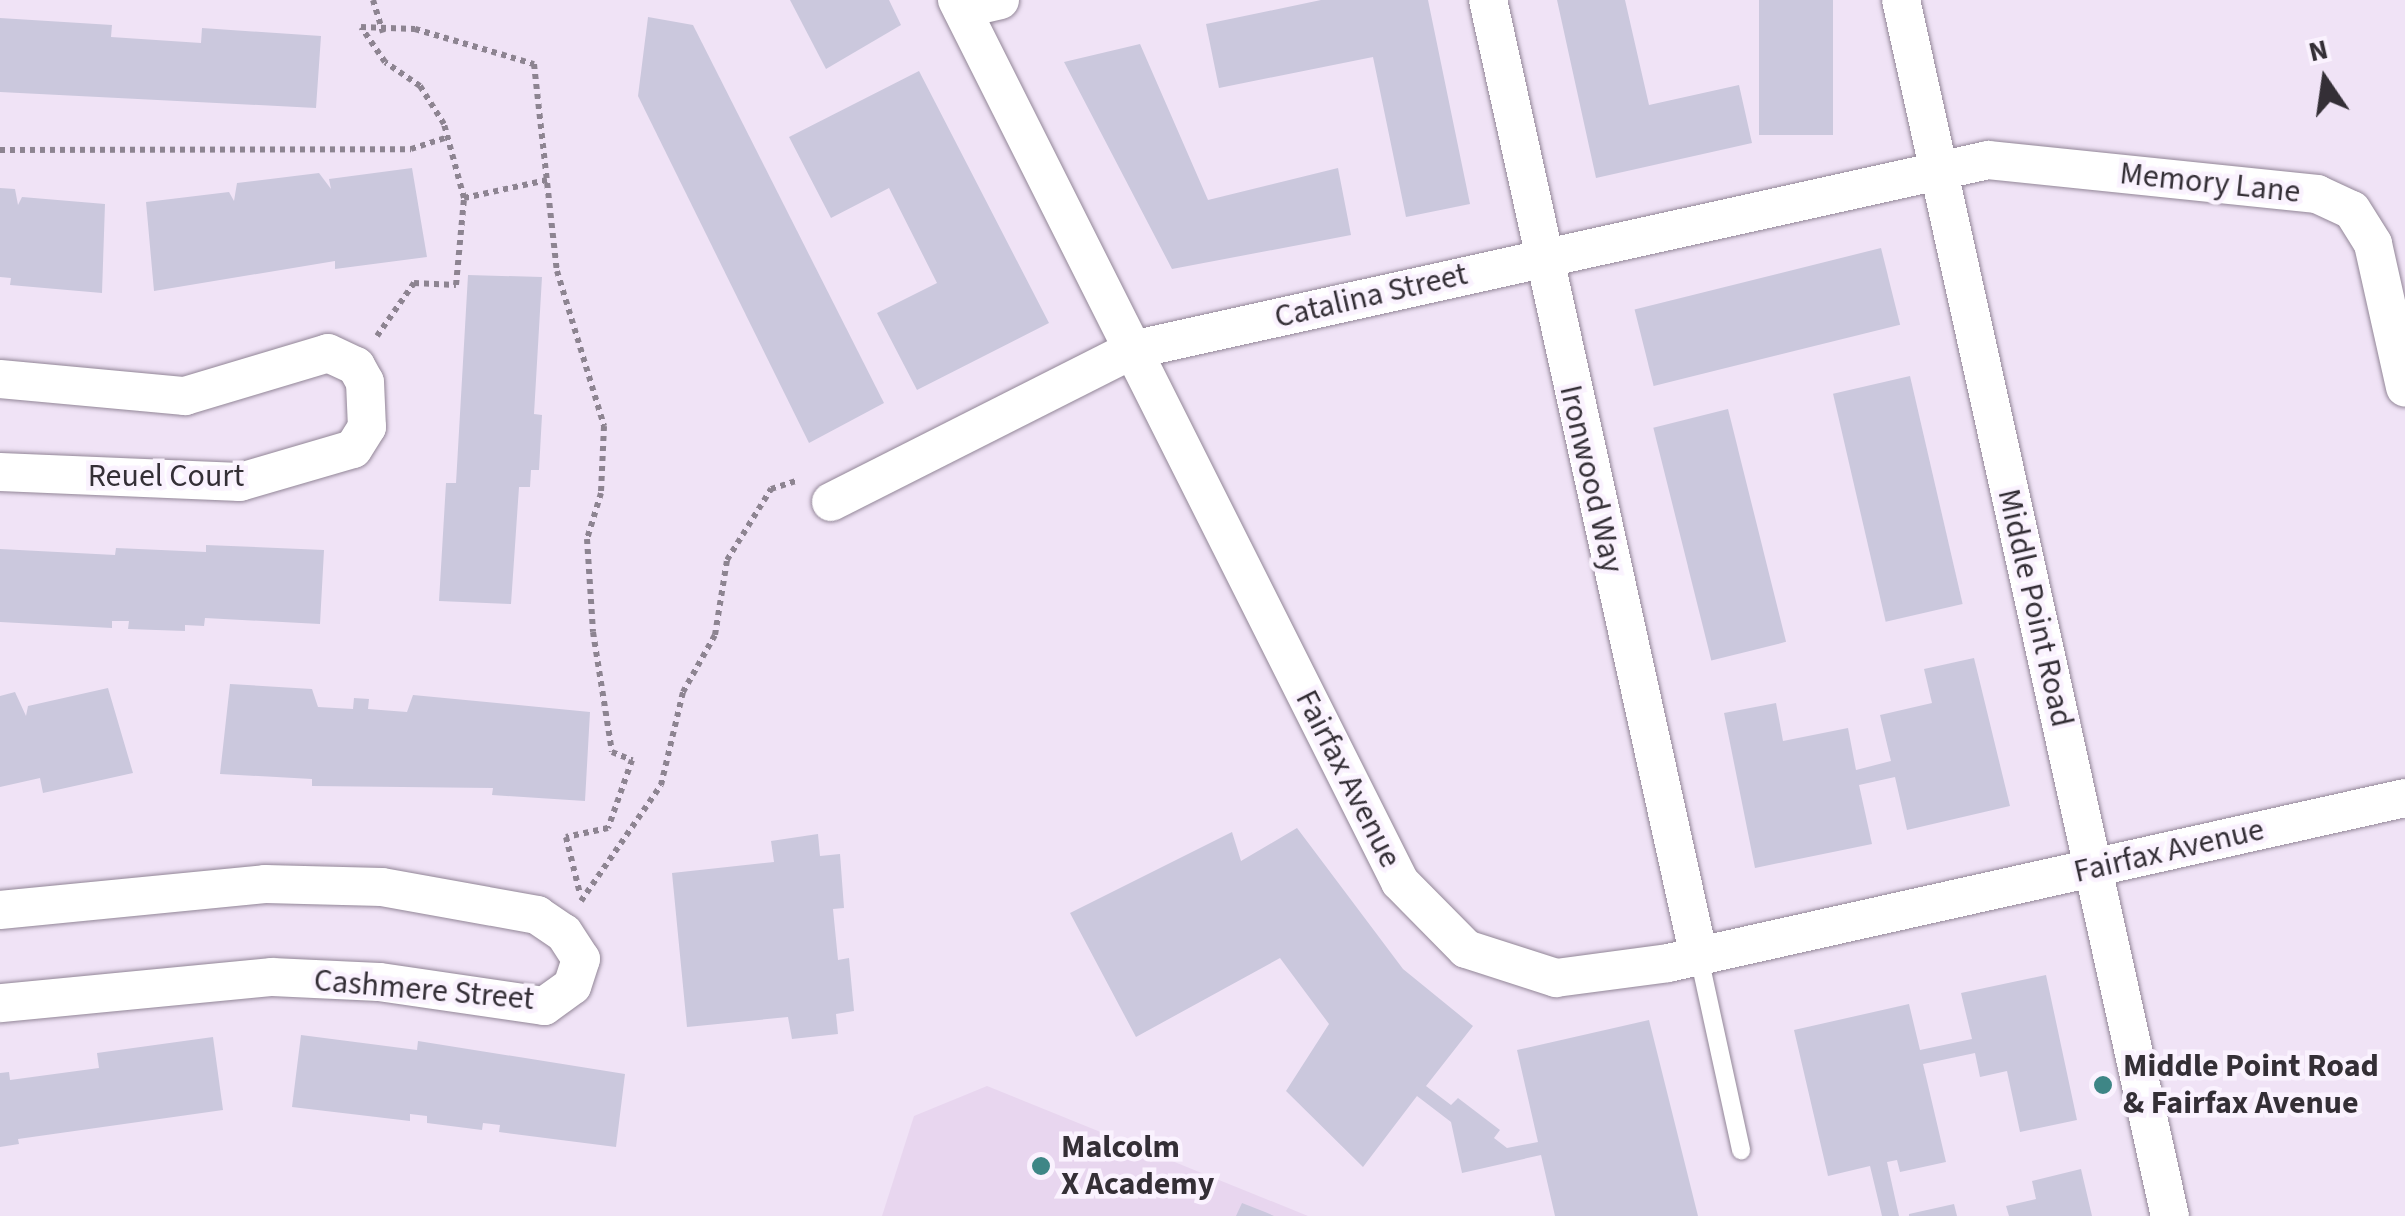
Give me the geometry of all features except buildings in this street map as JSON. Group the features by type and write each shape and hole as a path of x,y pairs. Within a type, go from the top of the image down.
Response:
{"street":[{"path":"960,4 1000,0"},
{"name":"Ironwood Way","path":"1488,0 1699,958"},
{"name":"Middle Point Road","path":"1900,0 2170,1216"},
{"name":"Fairfax Avenue","path":"960,4 1400,882 1466,949 1556,978 1699,958 2405,798"},
{"name":"Memory Lane","path":"1938,166 1988,160 2317,194 2352,210 2374,244 2405,387"},
{"name":"Catalina Street","path":"830,502 1132,350 1938,166"},
{"path":"0,379 184,396 328,353 356,366"},
{"name":"Reuel Court","path":"0,472 240,482 353,449 367,427 365,382 356,366"},
{"path":"0,910 265,884 382,887 537,915 573,916"},
{"name":"Cashmere Street","path":"0,1003 272,976 379,982 544,1006 572,986 581,959 573,916"}],"lane":[{"path":"1699,958 1741,1150"}],"path":[{"path":"373,0 383,32"},
{"path":"356,366 414,283 456,285 464,198 447,137 420,86 385,62 361,27 383,32 415,29 534,64 556,271 604,426 601,493 587,539 593,632 612,752 632,760 608,828 566,837 573,916"},
{"path":"0,150 410,150 447,137"},
{"path":"464,198 547,180"},
{"path":"573,916 661,785 683,692 715,635 727,560 771,490 795,477 830,502"}],"shaded area":[{"name":"Malcolm X Academy","path":"987,1086 1308,1216 882,1216 914,1116"}],"place":[{"name":"Middle Point Road & Fairfax Avenue","path":"2103,1085"},
{"name":"Malcolm X Academy","path":"1041,1166"}]}
